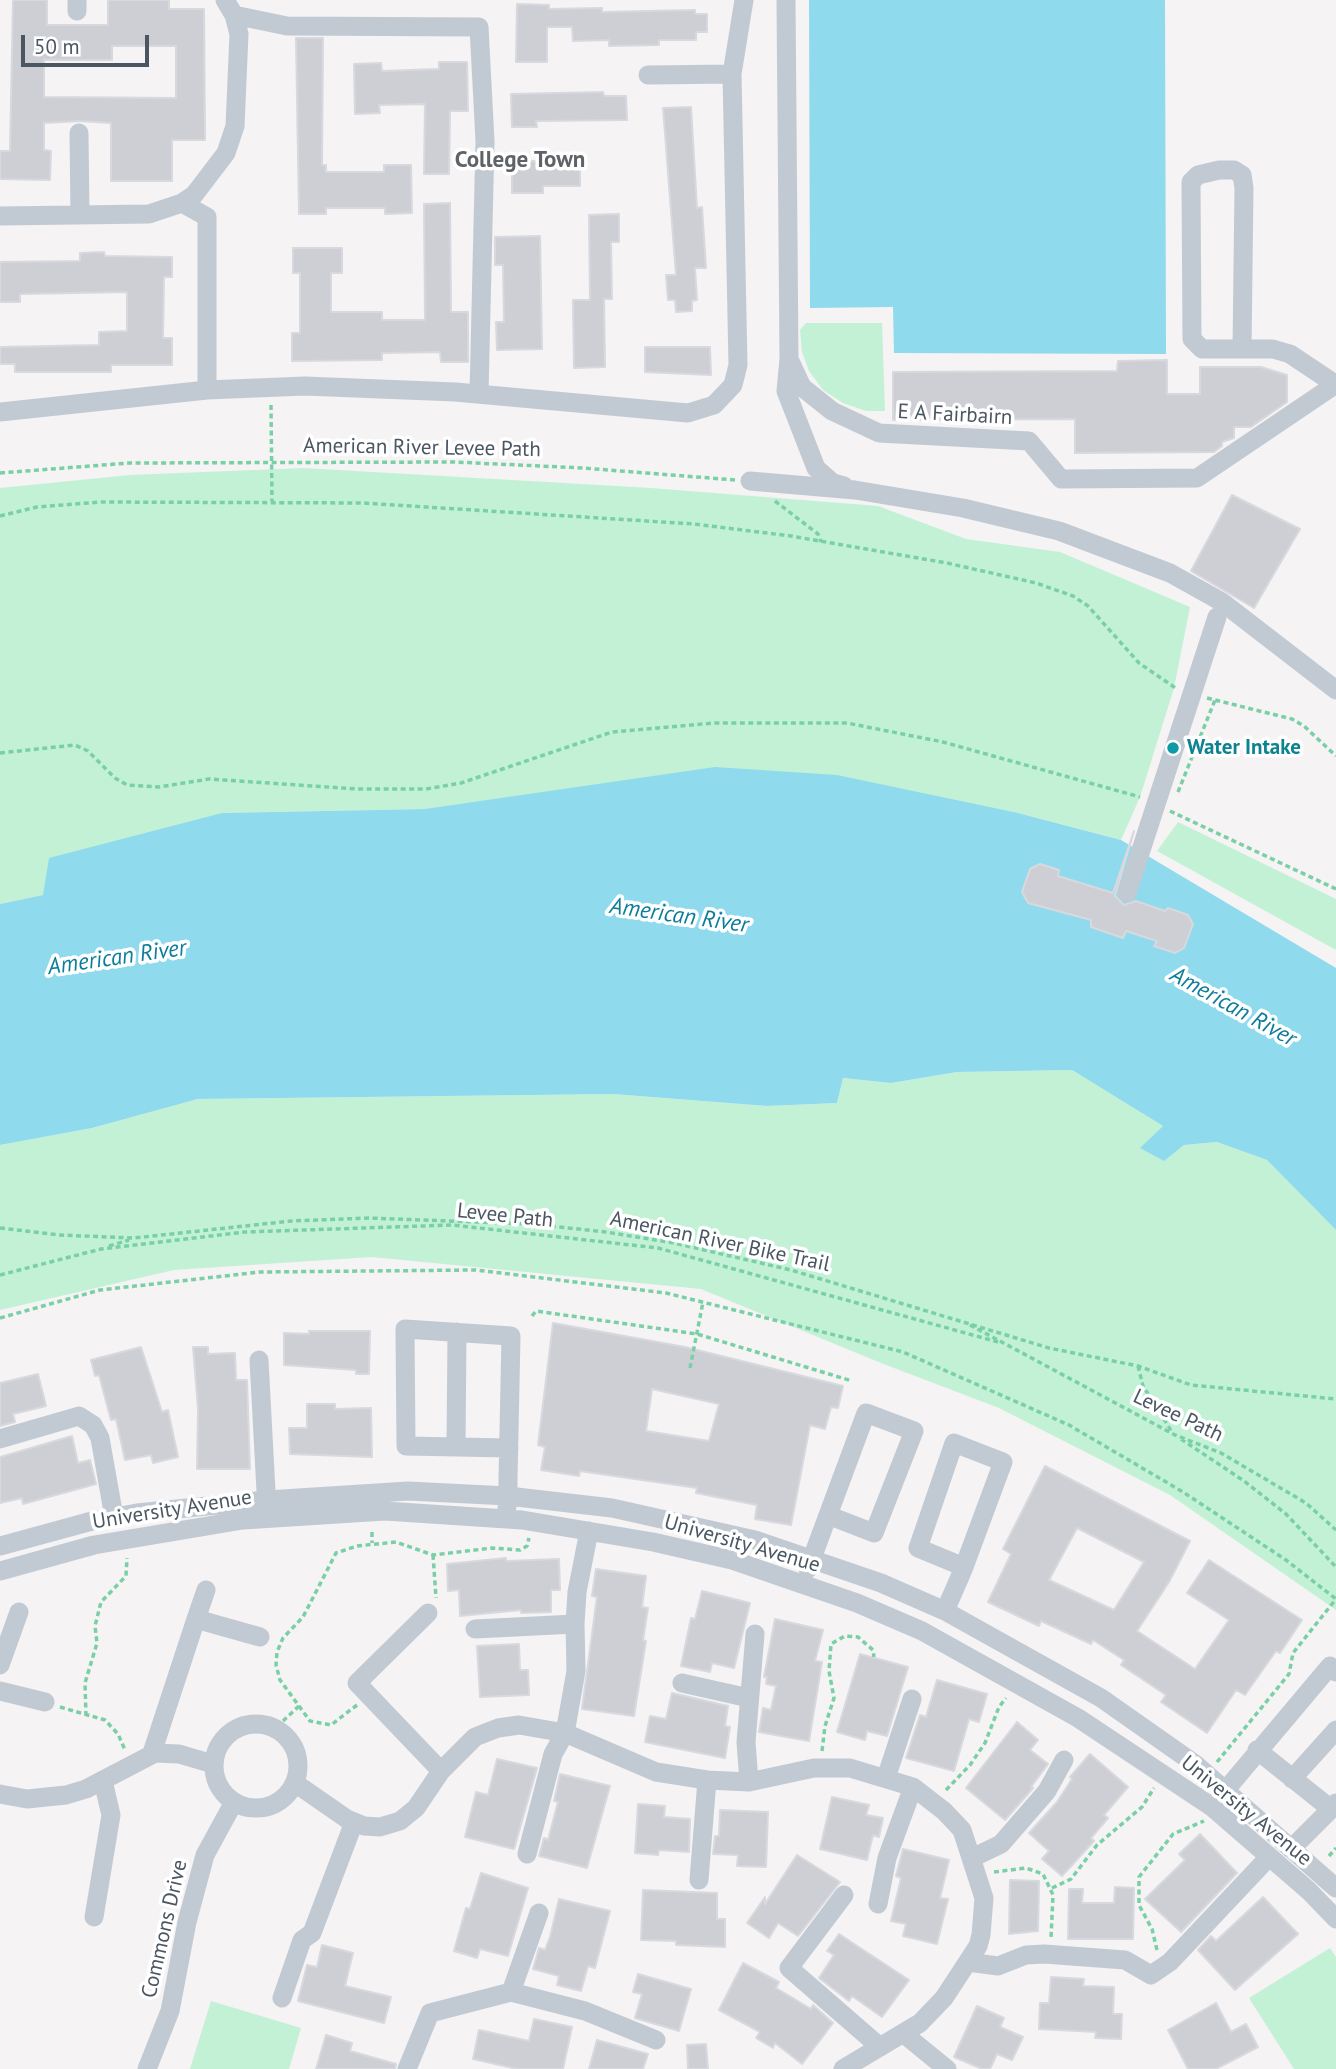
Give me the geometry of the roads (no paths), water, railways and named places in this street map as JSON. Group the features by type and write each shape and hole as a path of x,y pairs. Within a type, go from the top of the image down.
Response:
{"street":[{"path":"0,412 207,390 271,387 395,388 688,413 705,410 727,395 738,365 732,74 744,0"},
{"name":"E A Fairbairn","path":"786,0 789,359 802,387 832,411 878,433 1028,441 1061,479 1197,478 1336,384"},
{"path":"230,8 287,26 479,27 485,141 479,394"},
{"path":"0,216 149,214 182,203 194,195 232,140 239,33 230,8"},
{"path":"648,75 732,74"},
{"path":"79,133 80,215"},
{"path":"1242,349 1244,188 1242,175 1234,170 1219,170 1198,175 1191,182 1192,339 1202,349 1242,349 1273,349 1290,354 1336,384"},
{"path":"182,203 207,218 207,390"},
{"path":"789,359 786,391 816,468 834,482 855,490"},
{"path":"750,481 855,490 963,508 1059,531 1170,573 1335,688"},
{"path":"1127,892 1219,609"},
{"path":"506,1519 508,1496 509,1448 511,1336 405,1329 406,1446 509,1448"},
{"path":"456,1447 457,1332"},
{"path":"259,1360 267,1509"},
{"path":"802,1583 830,1516 866,1413 914,1431 874,1533 830,1516"},
{"path":"0,1439 79,1416 93,1425 100,1438 114,1517"},
{"path":"945,1611 964,1567 1003,1462 954,1443 918,1548 964,1567"},
{"name":"University Avenue","path":"0,1571 94,1545 267,1509 408,1491 508,1496 612,1508 755,1540 881,1583 945,1611 1101,1698 1169,1744 1226,1790 1336,1888"},
{"name":"University Avenue","path":"0,1546 114,1517 267,1509 385,1511 506,1519 589,1531 732,1560 858,1602 977,1660 1078,1718 1269,1857 1309,1891 1336,1919"},
{"path":"527,1854 553,1754 565,1733 576,1671 575,1624 581,1570 589,1531"},
{"path":"152,1754 206,1590"},
{"path":"0,1665 19,1612"},
{"path":"428,1614 358,1683 441,1771"},
{"path":"196,1619 260,1637"},
{"path":"475,1629 575,1624"},
{"path":"749,1782 746,1742 755,1634"},
{"path":"1208,1813 1257,1750 1330,1666 1336,1672"},
{"path":"682,1684 749,1698"},
{"path":"0,1690 45,1702"},
{"path":"886,1778 912,1699"},
{"path":"250,1723 265,1724 279,1730 290,1740 298,1761 295,1783 284,1797 269,1806 251,1808 234,1802 218,1786 213,1764 216,1749 224,1737 236,1728 250,1723"},
{"path":"295,1783 354,1822 380,1827 400,1821 416,1808 441,1771 475,1737 498,1728 529,1726 565,1733 656,1772 707,1780 749,1782 822,1768 850,1768 913,1787 962,1830 984,1898 984,1916 978,1946 944,1998 904,2035 843,2069"},
{"path":"1292,1779 1336,1730"},
{"path":"1257,1750 1292,1779 1334,1806 1291,1849"},
{"path":"0,1794 44,1799 86,1789 152,1754 164,1752 213,1764"},
{"path":"975,1867 1002,1844 1047,1791 1064,1760"},
{"path":"699,1880 707,1780"},
{"path":"94,1917 111,1815 103,1781"},
{"path":"878,1904 887,1858 913,1787"},
{"name":"Commons Drive","path":"147,2069 170,2011 187,1922 205,1855 234,1802"},
{"path":"282,1998 302,1940 312,1934 354,1822"},
{"path":"968,1962 999,1966 1026,1955 1051,1954 1125,1960 1151,1975 1170,1962 1269,1857"},
{"path":"844,1895 789,1968 880,2047"},
{"path":"511,1992 538,1913"},
{"path":"407,2069 430,2013 511,1992 585,2011 656,2040"},
{"path":"904,2035 947,2069"}],"water":[{"path":"809,0 1165,0 1166,354 894,353 893,307 810,308"},
{"name":"American River","path":"715,767 837,775 1018,813 1121,840 1336,968 1336,1230 1267,1160 1217,1142 1184,1145 1164,1161 1140,1148 1163,1126 1072,1070 957,1072 891,1083 843,1078 837,1103 767,1106 613,1094 198,1099 92,1128 0,1145 0,904 43,895 49,858 222,813 425,809"}],"place":[{"name":"Water Intake","path":"1173,748"}],"district":[{"name":"College Town","path":"520,160"}]}
